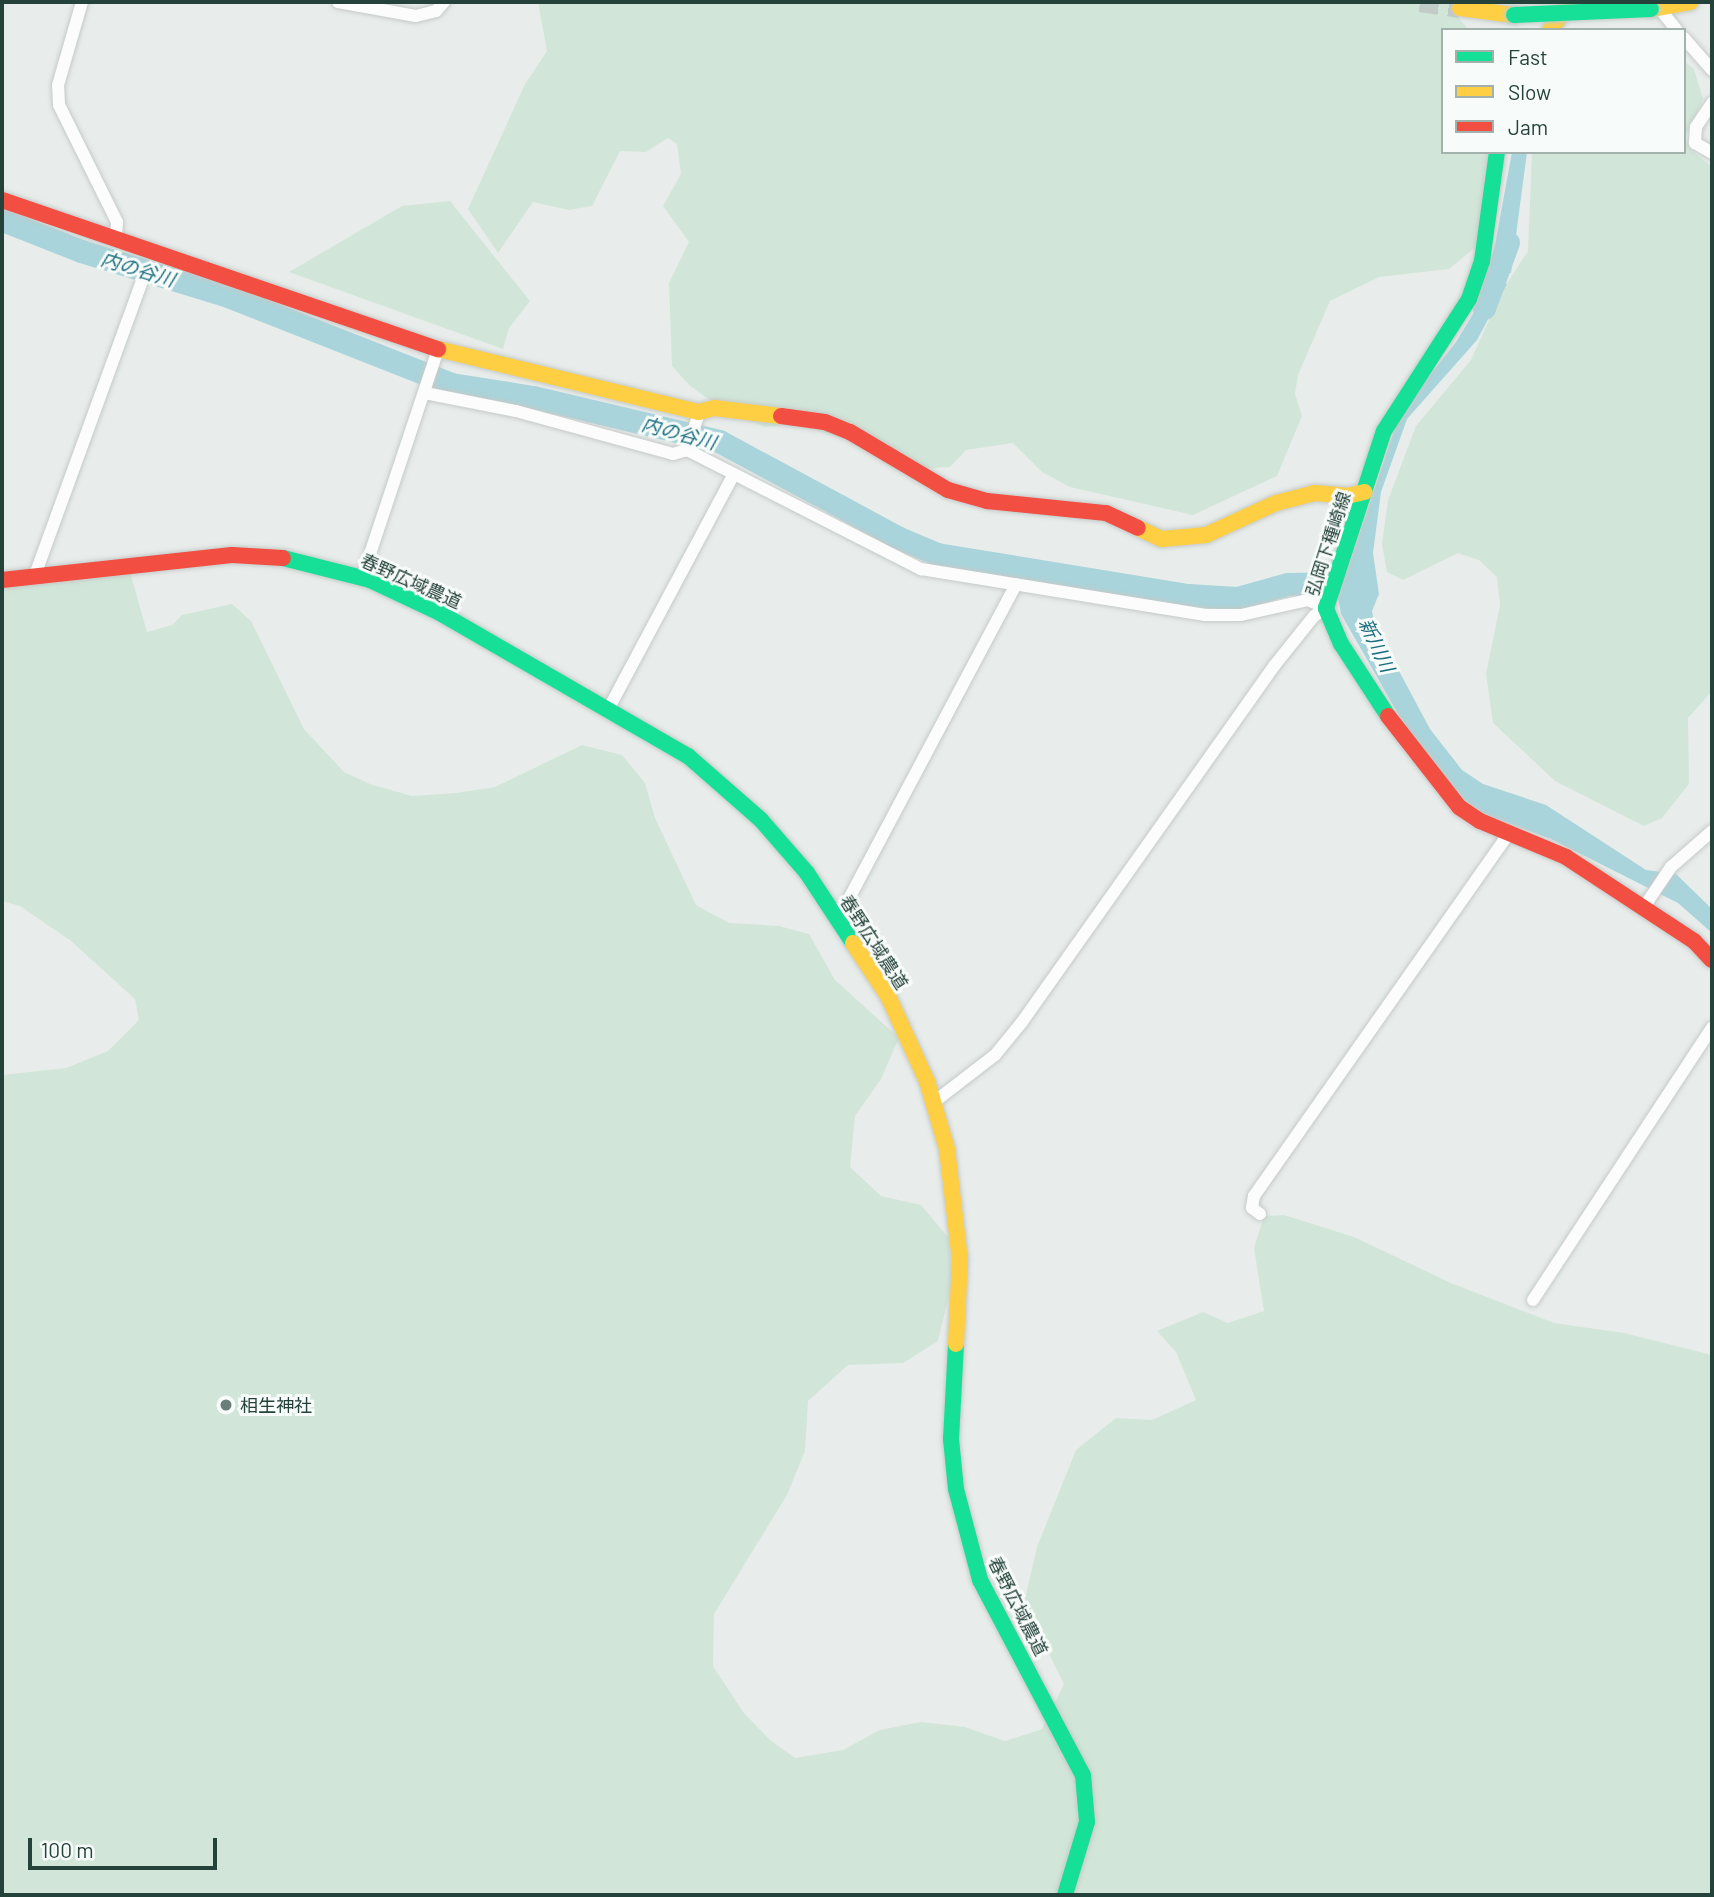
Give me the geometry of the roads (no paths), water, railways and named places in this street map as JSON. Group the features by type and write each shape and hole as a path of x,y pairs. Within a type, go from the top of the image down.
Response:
{"street":[{"path":"82,2 58,85 59,105 117,222 116,237"},
{"path":"338,2 416,16 436,11 444,2"},
{"path":"1552,28 1571,2"},
{"path":"1460,8 1514,15 1655,8 1690,2"},
{"path":"1655,8 1675,28"},
{"path":"1686,40 1712,70"},
{"path":"1712,103 1696,127 1695,143 1712,153"},
{"name":"弘岡下種崎線","path":"1497,154 1482,261 1469,299 1384,431 1336,568 1327,602 1341,644 1435,781 1480,821 1566,857 1646,903 1694,941 1712,960"},
{"path":"2,200 116,237 437,353 697,415 714,408 825,422 850,432 948,490 987,501 1106,513 1163,539 1206,535 1276,503 1315,493 1347,496 1364,492"},
{"path":"34,575 141,283"},
{"path":"362,578 437,353"},
{"path":"426,390 516,411 673,454 688,446 697,415"},
{"path":"688,446 734,474 900,561 1016,585 1205,615 1241,615 1308,600 1327,602"},
{"path":"609,708 734,474"},
{"name":"春野広域農道","path":"2,580 232,555 277,556 362,578 440,612 609,708 724,784 807,873 888,996 933,1102 947,1149 957,1212 960,1259 951,1439 956,1489 979,1580 1083,1775 1087,1822 1065,1895"},
{"path":"835,916 845,906 1016,585"},
{"path":"933,1102 995,1055 1022,1022 1275,666 1327,602"},
{"path":"1646,903 1671,867 1712,831"},
{"path":"1260,1214 1252,1208 1254,1196 1509,833"},
{"path":"1532,1300 1712,1027"}],"water":[{"path":"1512,154 1527,154 1511,273 1491,267"},
{"path":"1486,279 1507,284 1477,340 1407,419 1381,492 1373,553 1379,594 1372,611 1375,626 1430,729 1462,770 1483,784 1546,805 1646,870 1676,874 1712,909 1712,933 1678,903 1551,839 1484,814 1456,794 1413,740 1341,614 1338,598 1400,413 1456,342 1479,304"}],"waterway":[{"name":"内の谷川","path":"2,220 81,251 228,296 451,384 533,397 719,441 897,537 937,554 1188,595 1237,598 1288,584 1354,583"},
{"name":"新川川","path":"1484,308 1508,242"}],"tunnel":[{"path":"1420,2 1460,8"}],"place":[{"name":"相生神社","path":"226,1405"}]}
